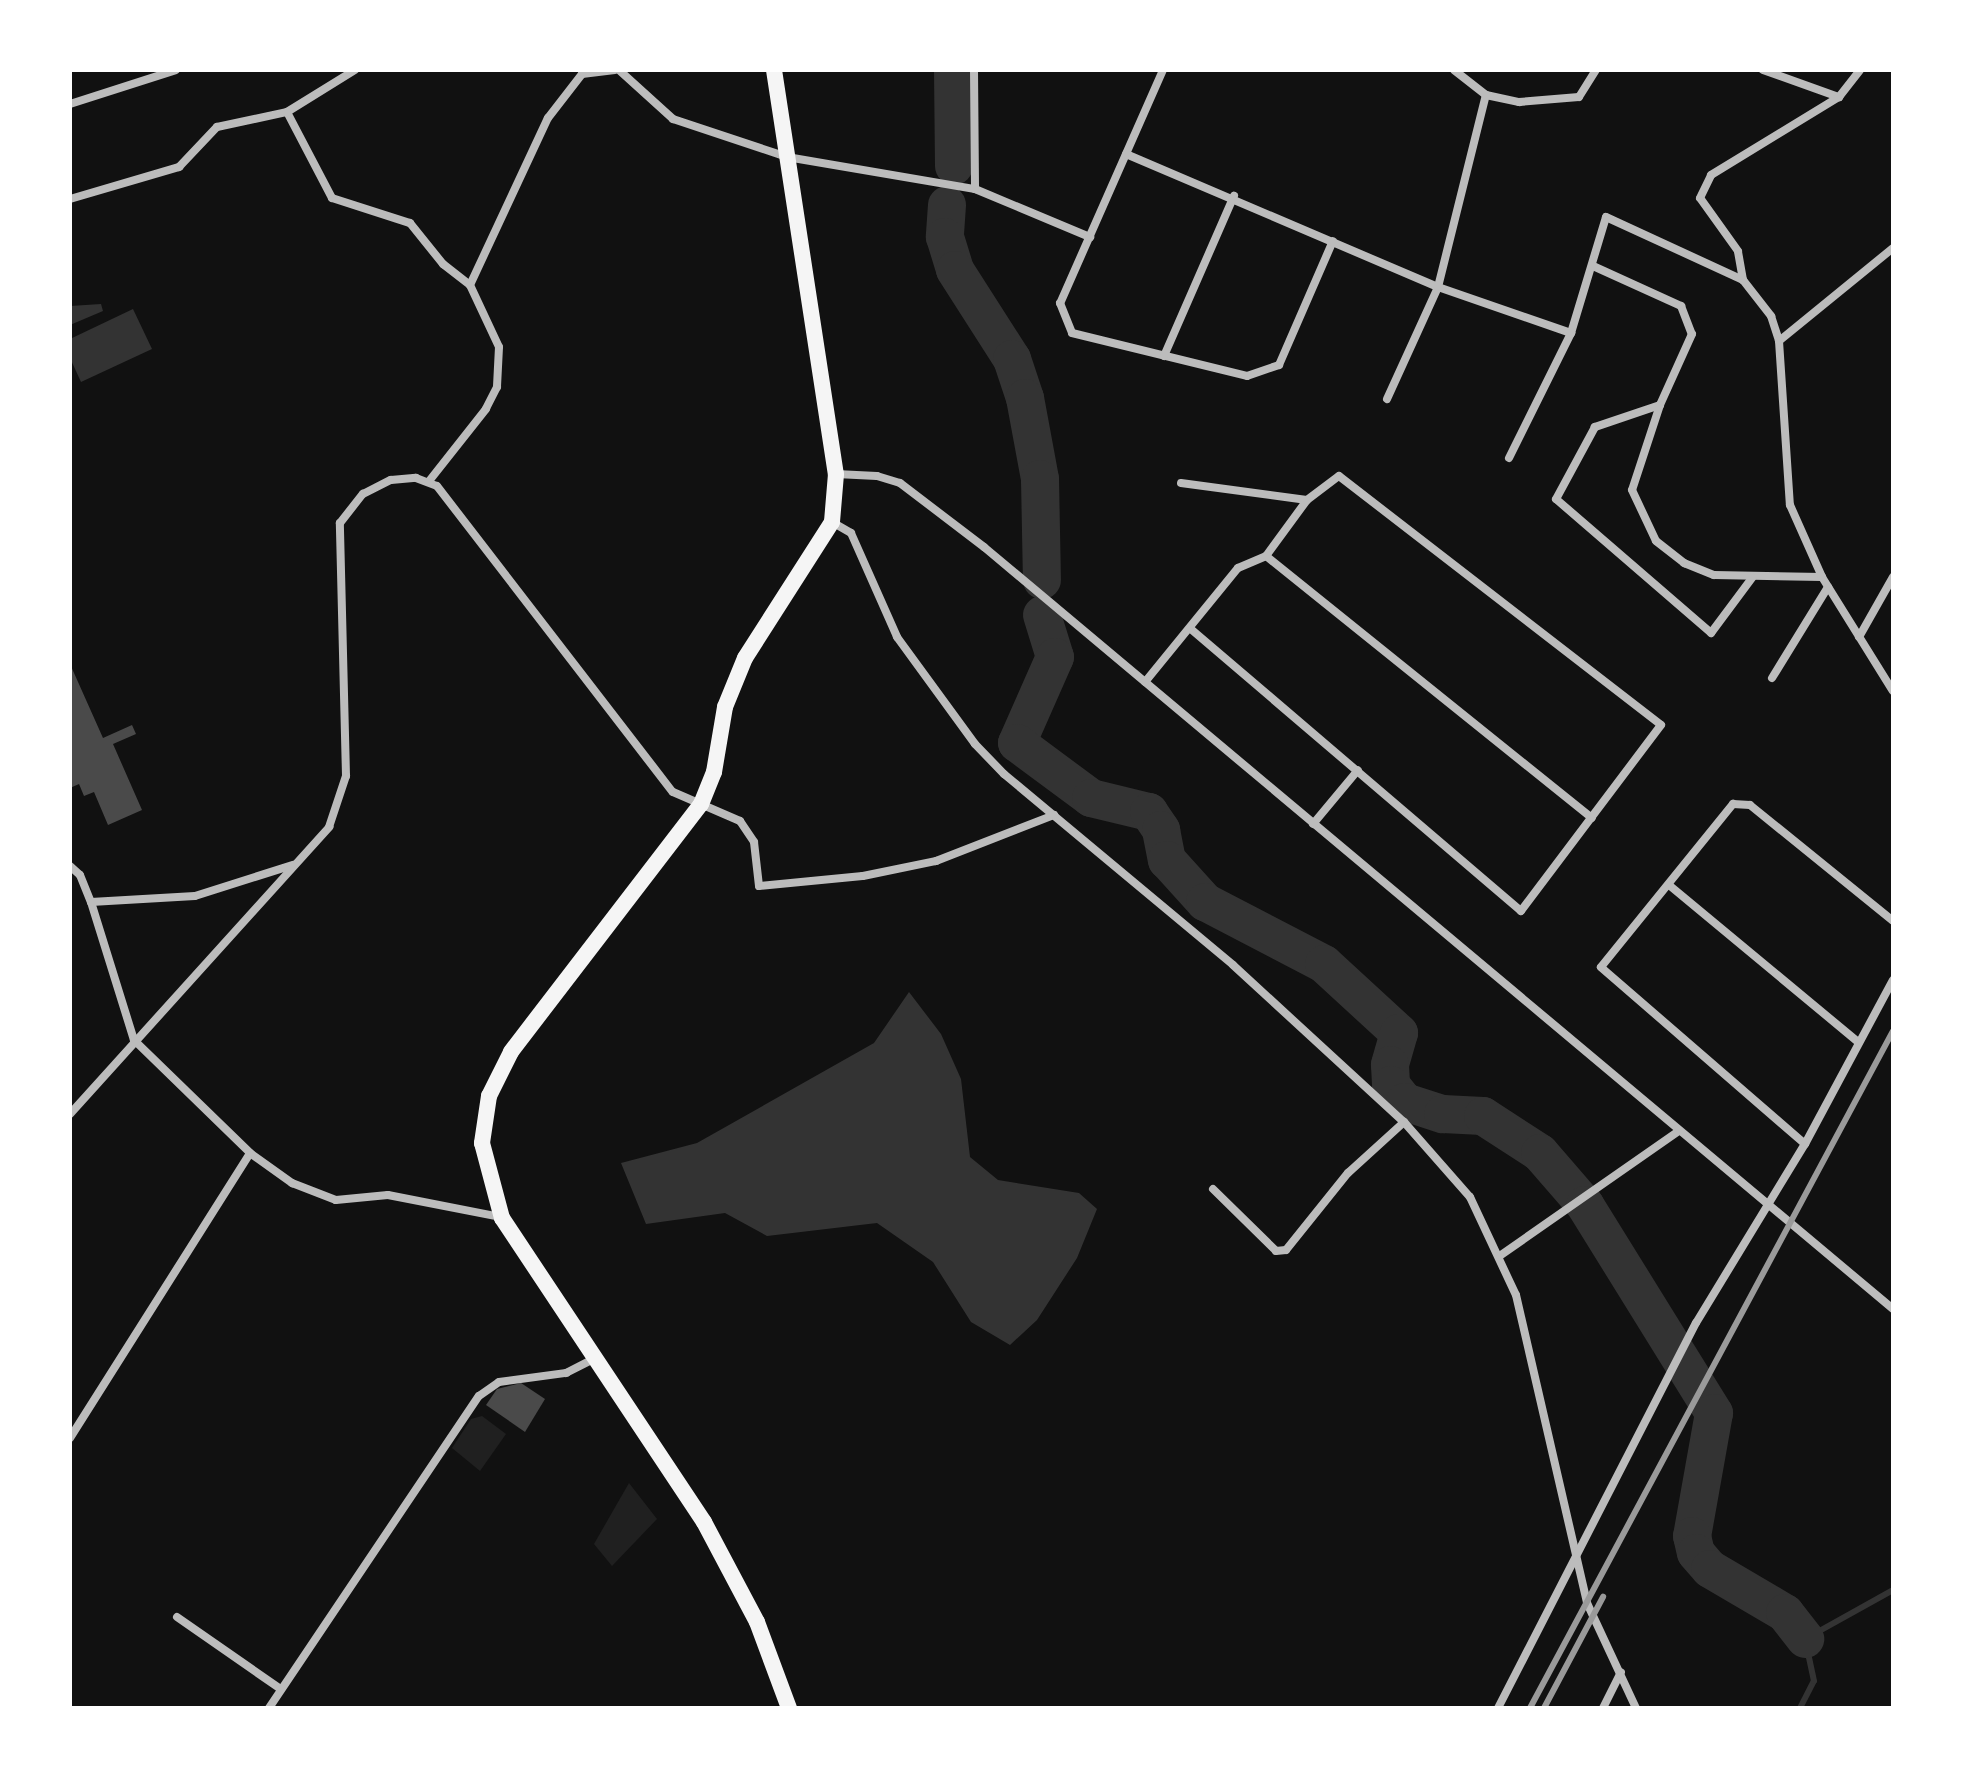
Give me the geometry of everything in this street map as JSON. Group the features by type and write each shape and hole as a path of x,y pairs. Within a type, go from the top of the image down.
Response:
{"main road":[{"path":"774,70 836,474 832,522 745,658 725,707 714,772 701,804 511,1052 489,1096 482,1143 502,1218 704,1522 757,1622 789,1708"}],"street":[{"path":"70,104 176,70"},
{"path":"70,199 179,167 223,124 287,112 355,70"},
{"path":"470,285 548,118 582,74 617,70 673,119 787,157 975,189 1090,237"},
{"path":"974,70 978,84 975,189"},
{"path":"1163,70 1060,303 1072,333 1247,376 1279,365 1333,241"},
{"path":"1454,70 1486,95 1519,102 1579,97 1596,70"},
{"path":"1763,70 1839,97"},
{"path":"1743,280 1738,251 1700,198 1711,175 1839,97 1860,70"},
{"path":"1387,399 1438,287 1486,95"},
{"path":"287,112 332,198 401,218 470,285 499,347 497,387 430,480"},
{"path":"1126,154 1234,196 1438,287 1571,333"},
{"path":"1164,356 1234,196"},
{"path":"1509,458 1571,333 1606,217 1743,280 1771,316 1779,341 1790,505 1822,577 1893,691"},
{"path":"1779,341 1893,248"},
{"path":"1593,266 1681,306 1692,334 1660,405 1632,490 1646,526 1684,563 1714,575 1822,577"},
{"path":"1660,405 1595,427 1556,499 1711,633 1752,578"},
{"path":"836,474 877,476 910,490 1145,682 1677,1132 1893,1309"},
{"path":"1145,682 1238,568 1266,556 1307,500 1339,476 1354,483 1661,725 1521,911 1190,628"},
{"path":"70,1114 329,827 346,776 340,523 351,505 372,488 401,478 430,480 673,792 740,821 754,842 759,886 863,876 936,861 1054,815"},
{"path":"1181,483 1307,500"},
{"path":"832,522 851,533 897,637 975,744 1054,815 1233,965 1404,1122 1470,1197 1501,1255 1516,1295 1557,1465 1574,1563 1587,1603 1636,1708"},
{"path":"1266,556 1592,818"},
{"path":"1859,637 1893,577"},
{"path":"1772,678 1828,587"},
{"path":"1313,824 1358,770"},
{"path":"1805,1144 1601,967 1733,804 1750,805 1893,921"},
{"path":"91,902 195,896 295,864"},
{"path":"70,866 80,875 91,902 134,1040 250,1153 292,1183 336,1200 388,1195 502,1218"},
{"path":"1669,885 1857,1041"},
{"path":"1498,1708 1696,1323 1765,1205 1805,1144 1857,1041 1893,980"},
{"path":"1213,1189 1276,1251 1286,1250 1348,1173 1404,1122"},
{"path":"1501,1255 1561,1216 1677,1132"},
{"path":"70,1438 250,1153"},
{"path":"269,1708 279,1688 479,1396 499,1382 566,1373 593,1359"},
{"path":"177,1617 279,1688"},
{"path":"1603,1708 1621,1672"}],"shaded area":[{"path":"101,304 103,311 70,325 70,306"},
{"path":"133,309 152,349 81,382 70,358 70,339"},
{"path":"909,992 941,1034 961,1079 970,1157 998,1180 1079,1193 1097,1209 1077,1258 1037,1320 1010,1345 971,1322 933,1262 877,1223 767,1236 725,1213 646,1224 621,1163 697,1143 874,1043"},
{"path":"482,1416 506,1434 480,1471 452,1448 471,1419"},
{"path":"629,1483 657,1519 612,1566 594,1544"}],"building":[{"path":"70,664 103,738 132,725 136,734 113,744 142,810 108,825 94,792 84,796 79,784 70,788"},
{"path":"521,1383 545,1399 525,1432 486,1405 497,1389"}],"waterway":[{"path":"953,70 954,166"},
{"path":"947,205 945,237 955,270 1012,359 1025,398 1040,479 1042,580"},
{"path":"1042,615 1055,657 1017,743 1091,798 1149,812 1161,830 1167,860 1205,902 1324,964 1399,1033 1390,1065 1391,1085 1405,1102 1443,1114 1483,1116 1540,1153 1585,1205 1714,1413 1692,1536 1696,1553 1710,1569 1785,1613 1805,1639"},
{"path":"1800,1708 1814,1681 1805,1639 1893,1590"}],"railway":[{"path":"1530,1708 1893,1031"},
{"path":"1544,1708 1603,1597"}]}
